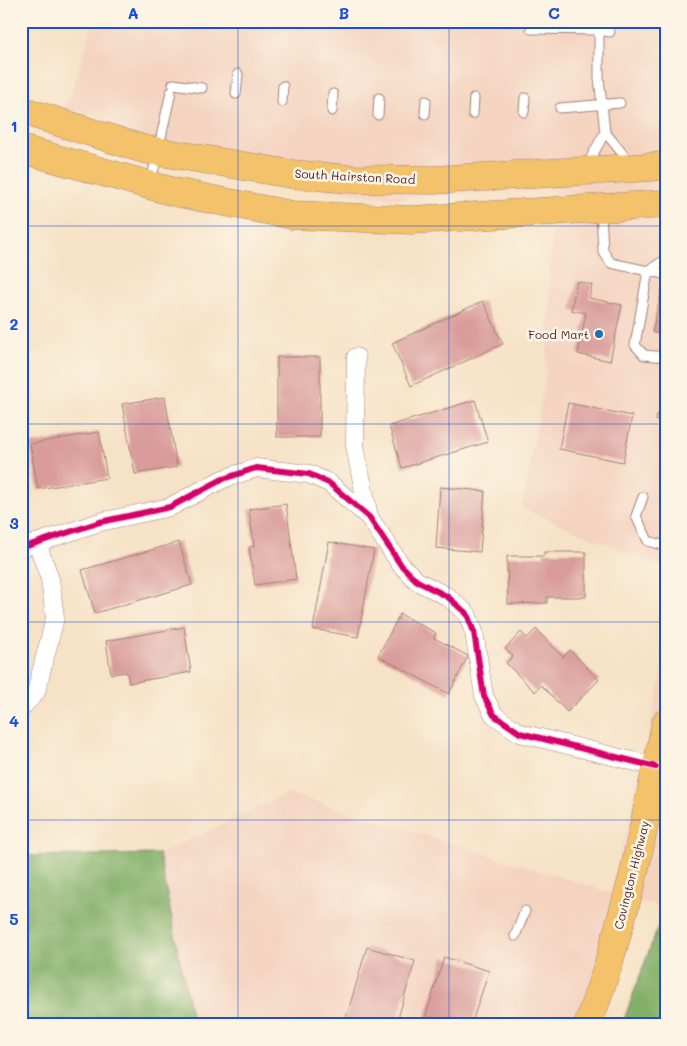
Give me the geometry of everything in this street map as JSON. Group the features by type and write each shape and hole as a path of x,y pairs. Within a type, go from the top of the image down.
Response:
{"main road":[{"name":"South Hairston Road","path":"21,110 143,149 290,174 351,179 434,180 666,166"},
{"path":"21,149 174,192 292,215 412,220 600,208 664,207"},
{"name":"Covington Highway","path":"588,1025 609,962 633,877 656,783 666,723"}],"street":[{"path":"356,356 355,446 369,516"},
{"path":"21,708 36,692 55,618 50,579 29,546 100,522 170,507 223,479 256,468 308,474 329,483 369,516 401,564 417,581 448,597 467,614 474,632 484,696 494,714 520,734 656,783"}],"lane":[{"path":"599,26 599,78 605,132 634,168"},
{"path":"531,29 599,26 610,32"},
{"path":"236,94 238,74"},
{"path":"282,102 284,86"},
{"path":"150,186 172,88 202,88"},
{"path":"332,111 333,94"},
{"path":"378,115 379,98"},
{"path":"473,114 474,98"},
{"path":"524,112 525,98"},
{"path":"425,114 426,101"},
{"path":"560,108 620,103"},
{"path":"584,171 605,132"},
{"path":"600,208 603,251 610,264 666,274"},
{"path":"666,259 648,271 636,345 644,355 666,358"},
{"path":"643,497 636,516 648,541 666,546"},
{"path":"515,936 526,911"}],"shaded area":[{"path":"94,21 666,21 666,569 522,508 546,375 554,187 400,199 259,181 47,143 71,93"},
{"path":"666,657 666,908 613,893 585,1007 578,1025 193,1025 159,854 288,793 612,893"}],"green space":[{"path":"159,854 193,1025 21,1025 21,856"},
{"path":"665,907 666,1025 622,1025"}],"building":[{"name":"Food Mart","path":"577,281 592,285 589,298 622,305 610,361 578,354 586,313 571,310"},
{"path":"662,288 666,289 666,335 652,332"},
{"path":"483,301 503,344 411,386 392,343"},
{"path":"277,357 320,357 320,437 277,437"},
{"path":"165,397 177,467 135,474 122,404"},
{"path":"475,400 488,442 402,468 389,426"},
{"path":"568,403 632,416 623,462 559,449"},
{"path":"99,432 107,478 38,489 30,444"},
{"path":"440,487 485,491 480,552 436,548"},
{"path":"286,504 296,579 255,585 249,547 254,546 249,509"},
{"path":"179,542 192,585 95,613 82,570"},
{"path":"329,542 374,550 358,637 313,629"},
{"path":"544,552 586,552 586,597 547,597 547,603 508,604 507,556 544,556"},
{"path":"400,614 436,633 434,638 468,656 449,694 378,656"},
{"path":"184,627 191,672 129,683 127,672 111,674 106,641"},
{"path":"536,629 563,657 570,650 599,680 567,712 541,685 535,692 506,663 513,656 505,649 521,632 527,638"},
{"path":"367,947 415,961 396,1025 344,1025"},
{"path":"444,957 489,971 471,1025 423,1025"}],"cycle path":[{"path":"21,548 100,522 170,507 223,479 256,468 309,474 329,483 369,517 401,565 417,581 448,597 467,614 474,632 484,696 494,715 520,733 656,767"}],"place":[{"name":"Food Mart","path":"599,334"}]}
